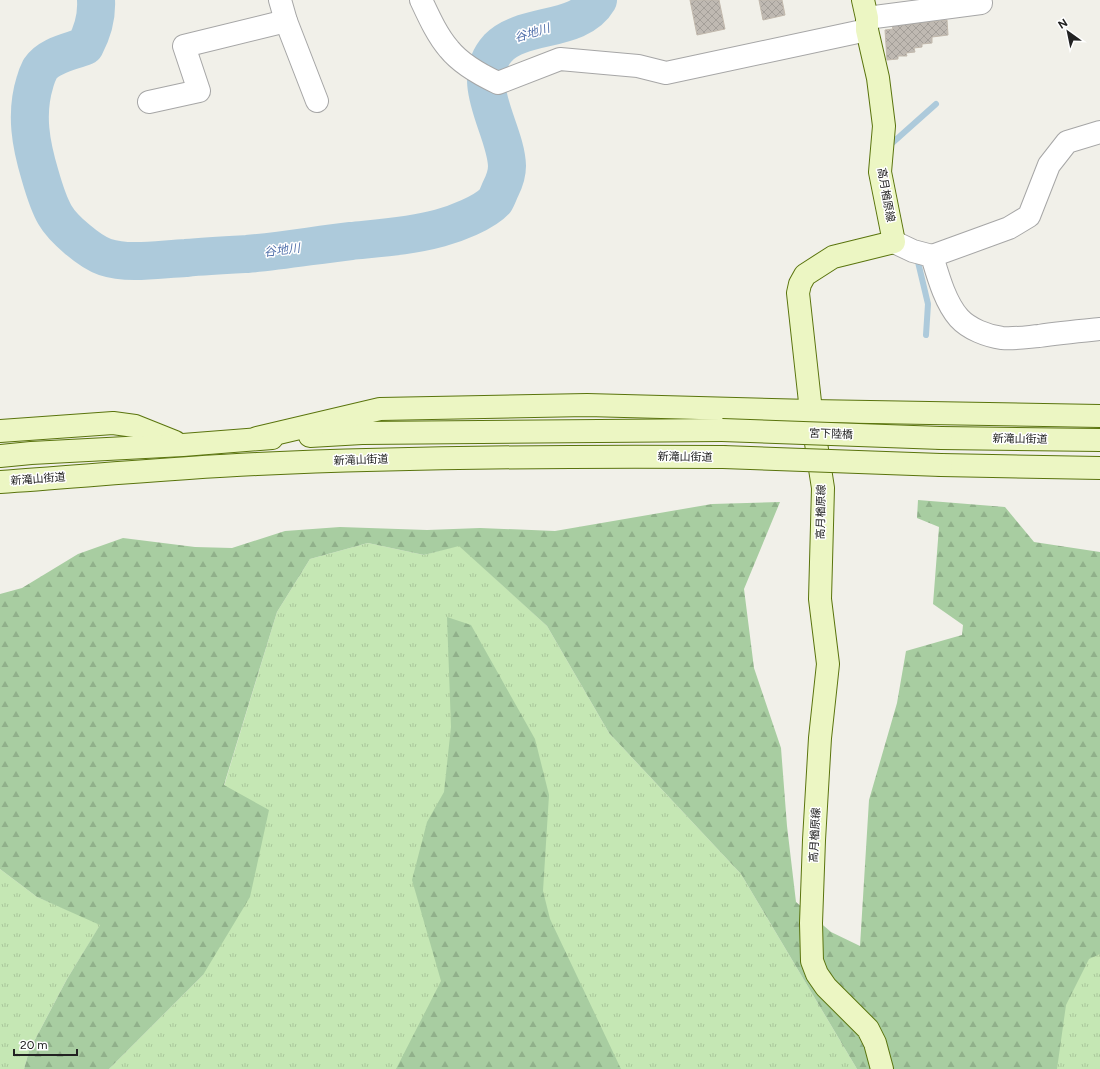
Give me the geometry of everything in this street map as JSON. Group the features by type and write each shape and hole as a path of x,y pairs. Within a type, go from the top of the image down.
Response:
{"main road":[{"name":"高月楢原線","path":"866,16 878,78 884,126 880,172 894,242 833,257 805,275 800,284 798,293 811,411 823,488 820,599 828,664 820,738 814,840 811,923 812,961 817,974 826,987 868,1029 875,1043 882,1069"},
{"path":"0,456 183,445 257,438 380,409 587,405 1100,416"},
{"path":"0,431 113,423 135,426 183,445"},
{"name":"宮下陸橋","path":"257,438 362,433 722,430 941,438"},
{"name":"新滝山街道","path":"941,438 1100,440"},
{"name":"新滝山街道","path":"0,482 256,464 396,459 581,456 723,457 941,466 1100,468"}],"street":[{"path":"280,0 286,21 317,101"},
{"path":"421,0 434,26 450,50 476,72 498,83 560,59 638,66 666,73 866,16 981,3"},
{"path":"149,102 199,91 184,46 286,21"},
{"path":"894,242 913,251 932,256 1009,228 1029,216 1049,165 1067,142 1100,132"},
{"path":"932,256 941,285 953,310 969,327 1002,338 1100,329"}],"green space":[{"path":"918,500 1005,507 1034,542 1100,552 1100,954 1089,959 1066,1005 1057,1069 857,1069 741,874 609,733 547,626 459,546 424,555 368,543 310,559 277,612 224,785 269,810 250,897 203,975 109,1069 24,1069 29,1051 67,979 100,925 37,897 0,869 0,594 22,588 78,554 123,538 195,547 232,548 285,531 340,527 427,530 480,528 555,531 712,504 780,502 744,589 754,668 781,748 787,826 796,902 831,932 860,946 869,800 897,703 906,651 962,635 963,625 933,604 939,527 917,518"},
{"path":"368,543 424,555 459,545 547,626 609,733 741,874 857,1069 109,1069 203,975 224,786 277,612 310,559"},
{"path":"447,617 471,625 535,739 549,795 543,891 550,919 621,1069 396,1069 441,981 412,880 427,822 444,792 451,727"},
{"path":"0,869 37,897 101,924 67,979 29,1051 24,1069 0,1069"},
{"path":"1100,914 1100,1069 1023,1069"}],"building":[{"path":"690,0 719,0 725,29 697,35"},
{"path":"759,0 782,0 785,15 763,20"},
{"path":"947,20 948,35 932,37 932,43 922,44 922,47 914,48 915,52 906,53 907,56 898,56 898,59 887,60 885,30 893,29 892,26"}],"waterway":[{"name":"谷地川","path":"96,0 94,24 85,46 54,57 40,69 35,80 32,94 30,106 30,129 37,164 48,201 59,221 70,233 92,250 105,257 124,261 260,253 407,235 446,226 477,214 495,201 507,169 505,152 490,106 487,91 486,76 489,61 498,48 509,40 522,34 565,23 578,18 589,10 598,0"},
{"path":"889,147 936,104"},
{"path":"918,262 928,304 926,335"}]}
